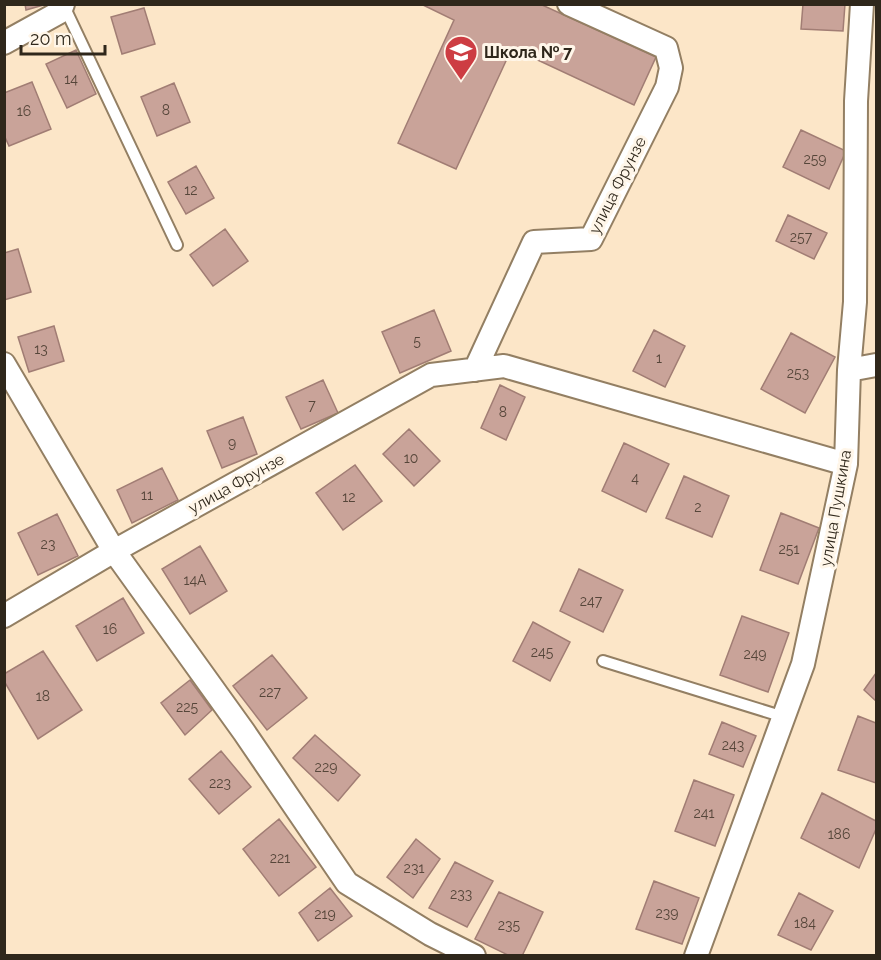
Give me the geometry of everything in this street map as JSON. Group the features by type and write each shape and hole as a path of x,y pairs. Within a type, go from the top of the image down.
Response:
{"street":[{"path":"4,43 60,12 63,4"},
{"name":"улица Фрунзе","path":"475,370 534,242 591,239 667,87 671,68 666,48 569,4"},
{"name":"улица Пушкина","path":"696,956 803,664 846,464 849,370 855,302 856,101 862,4"},
{"path":"4,364 114,550 244,732 347,883 430,934 474,956"},
{"path":"849,370 876,364"},
{"name":"улица Фрунзе","path":"4,616 114,550 431,375 504,366 846,464"}],"lane":[{"path":"63,4 177,245"},
{"path":"603,661 783,717"}],"building":[{"path":"25,4 47,4 26,10"},
{"name":"Школа № 7","path":"421,4 540,4 656,57 634,105 512,48 456,169 398,143 454,20"},
{"path":"803,4 845,4 843,31 801,29"},
{"path":"144,8 155,44 122,54 111,17"},
{"path":"76,50 96,94 67,108 46,64"},
{"path":"32,82 51,129 9,146 4,135 4,93"},
{"path":"174,83 190,122 157,136 141,97"},
{"path":"801,130 846,151 829,189 783,167"},
{"path":"196,166 214,198 186,214 168,182"},
{"path":"788,215 827,233 814,259 776,241"},
{"path":"225,229 248,261 213,286 190,255"},
{"path":"18,249 31,292 4,300 4,253"},
{"path":"434,310 451,351 400,373 382,332"},
{"path":"54,326 64,361 29,372 18,337"},
{"path":"654,330 685,346 665,387 633,371"},
{"path":"791,333 835,357 805,413 761,389"},
{"path":"323,380 338,413 301,429 286,397"},
{"path":"500,385 525,397 506,440 481,428"},
{"path":"243,417 257,454 222,468 207,431"},
{"path":"409,429 440,461 414,486 383,454"},
{"path":"624,443 669,464 646,512 602,491"},
{"path":"355,465 382,501 343,530 316,493"},
{"path":"162,468 178,500 132,523 117,490"},
{"path":"684,476 729,496 712,537 666,518"},
{"path":"781,513 819,528 798,584 760,570"},
{"path":"57,514 78,556 38,575 18,533"},
{"path":"200,546 227,591 190,614 162,569"},
{"path":"579,569 623,590 603,632 560,611"},
{"path":"123,598 144,633 97,661 76,626"},
{"path":"742,616 789,633 768,692 720,675"},
{"path":"533,622 570,642 550,681 513,661"},
{"path":"43,651 82,710 38,739 4,681 4,674"},
{"path":"272,655 307,698 267,730 233,686"},
{"path":"876,673 876,701 864,690"},
{"path":"190,680 212,710 185,735 161,703"},
{"path":"858,716 876,723 876,783 838,770"},
{"path":"722,722 756,736 743,767 709,754"},
{"path":"315,735 360,775 338,801 293,758"},
{"path":"221,751 251,787 219,814 189,779"},
{"path":"694,780 734,795 715,846 675,831"},
{"path":"822,793 876,821 876,829 859,868 801,838"},
{"path":"279,819 316,867 279,896 243,849"},
{"path":"416,839 440,859 413,898 387,877"},
{"path":"455,862 493,881 467,927 429,908"},
{"path":"654,881 699,898 682,944 636,929"},
{"path":"330,888 352,916 318,941 299,913"},
{"path":"499,892 543,912 522,956 510,956 475,939"},
{"path":"799,893 833,911 811,950 778,935"}],"place":[{"name":"Школа № 7","path":"461,81"}]}
